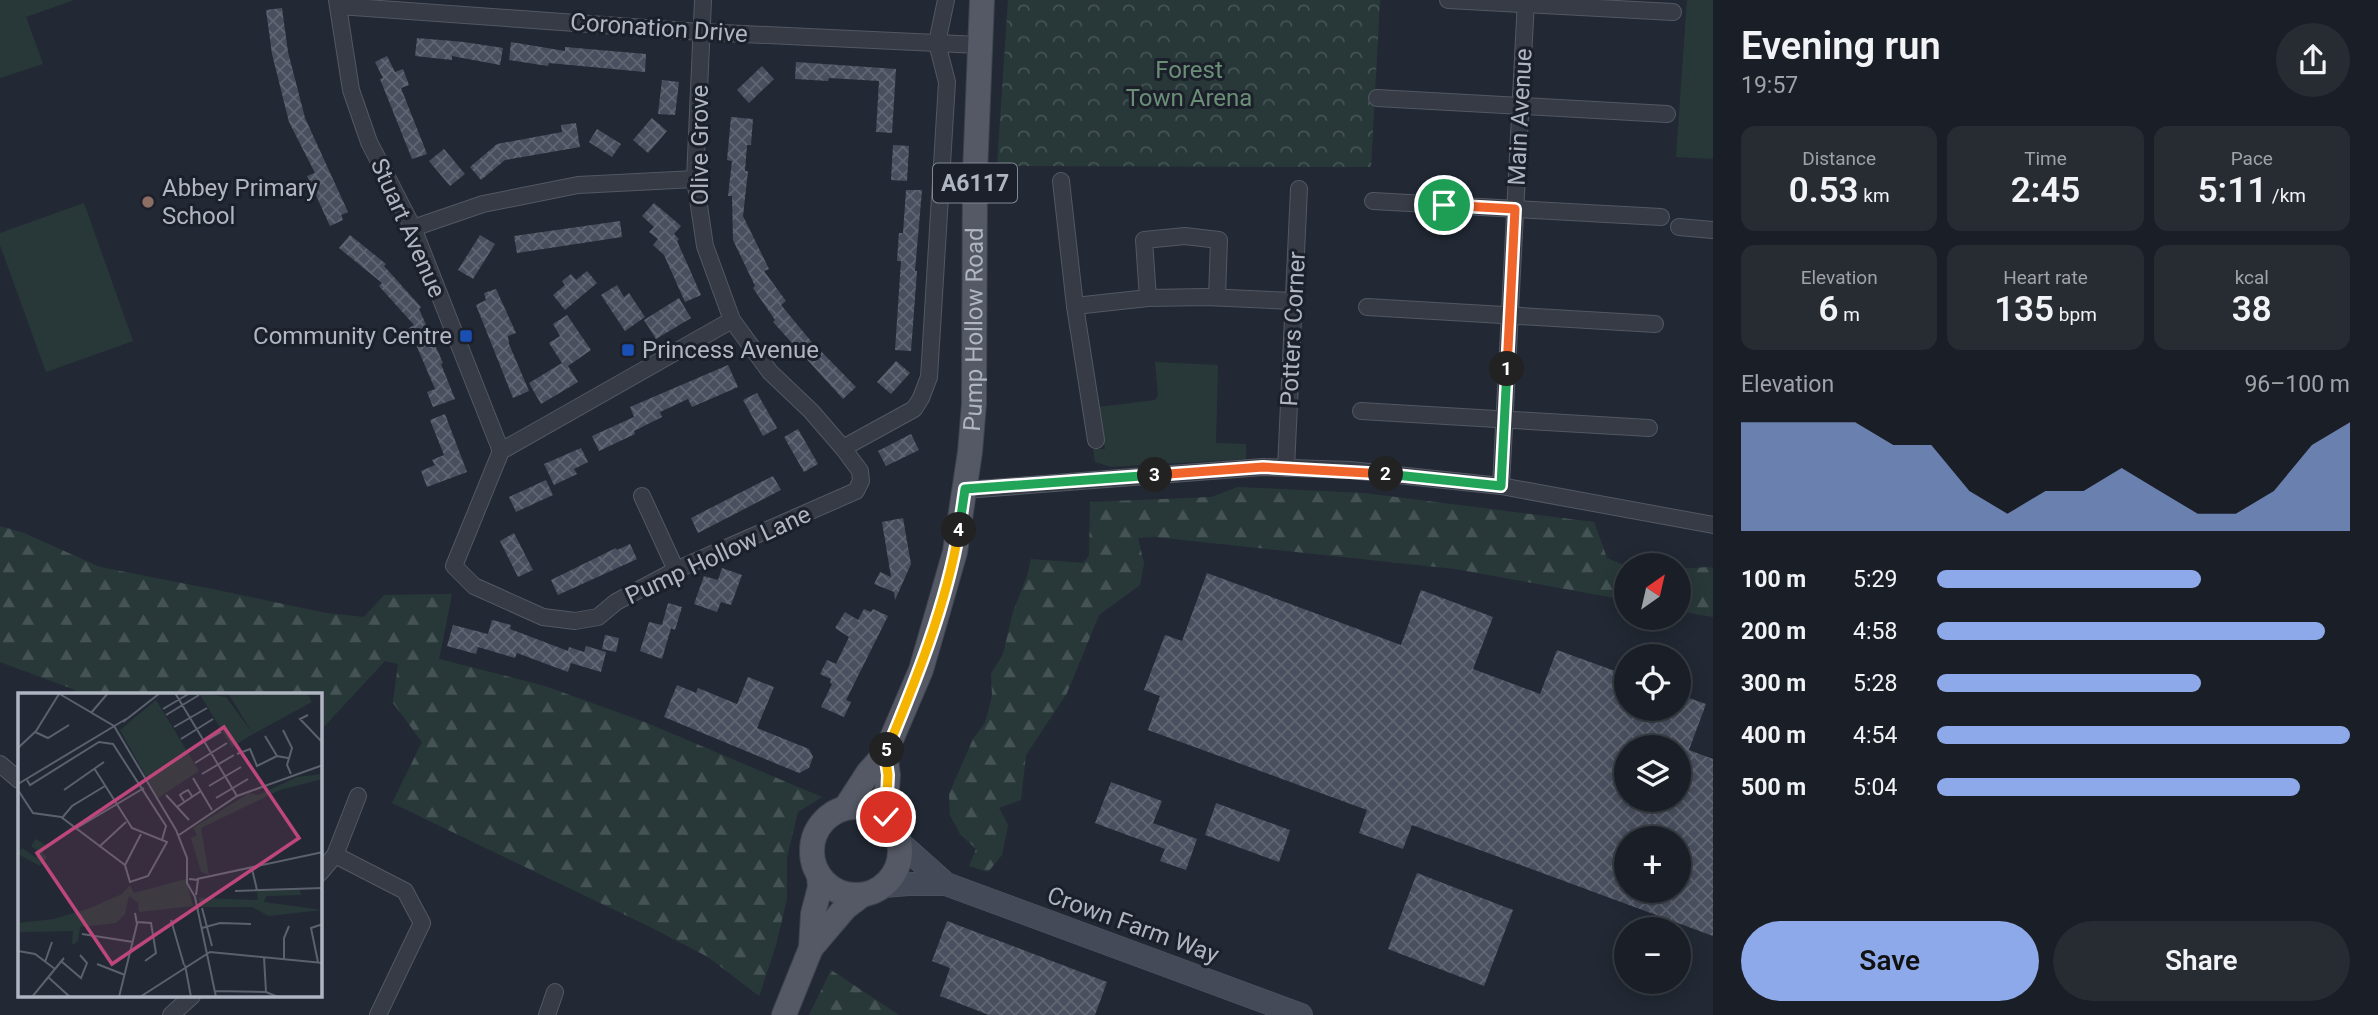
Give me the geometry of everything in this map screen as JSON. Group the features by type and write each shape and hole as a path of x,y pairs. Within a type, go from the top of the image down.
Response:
{"main road":[{"name":"Pump Hollow Road","path":"965,489 974,404 975,173 982,0"},
{"name":"A6117","path":"811,948 813,914 820,887 812,852 817,829 825,819 846,807 868,773 885,754 920,670 955,552 965,489"},
{"name":"A6117","path":"885,754 888,775 886,817"},
{"path":"846,807 867,807 886,817 894,827 900,843"},
{"name":"A6117","path":"784,1015 811,948 845,908 892,877 898,867 900,843"},
{"path":"819,876 845,894 873,890"}],"street":[{"name":"Olive Grove","path":"703,0 695,179 705,246 732,320 770,372 811,411 844,448 860,471 861,481 856,491 820,506"},
{"name":"Pump Hollow Road","path":"844,448 914,409 929,377 947,82 937,43 946,0"},
{"path":"1448,0 1526,2 1673,12"},
{"name":"Main Avenue","path":"1501,486 1526,2"},
{"name":"Coronation Drive","path":"338,3 701,32 979,45"},
{"name":"Stuart Avenue","path":"338,3 351,90 369,142 413,228 501,451"},
{"path":"1377,98 1667,114"},
{"path":"413,228 483,204 578,185 695,179"},
{"path":"1061,181 1075,306 1096,440"},
{"name":"Potters Corner","path":"1286,468 1299,189"},
{"path":"1373,201 1661,217"},
{"path":"1679,227 1713,230"},
{"path":"1148,298 1144,240 1185,236 1219,240 1217,297"},
{"path":"1075,306 1148,298 1217,297 1294,301"},
{"path":"1367,307 1655,324"},
{"path":"501,451 732,320"},
{"path":"1361,411 1649,428"},
{"name":"Pump Hollow Lane","path":"501,451 454,566 474,586 543,617 575,621 598,617 616,602 676,570 820,506"},
{"path":"965,489 1249,468 1360,471 1501,486 1713,525"},
{"path":"642,496 676,570"},
{"path":"0,764 18,779"},
{"path":"322,871 335,855 358,796"},
{"name":"Crown Farm Way","path":"900,843 946,884"},
{"path":"335,855 405,891 422,923 378,1015"},
{"name":"Crown Farm Way","path":"873,890 908,884 946,884 1291,1013"},
{"path":"547,1015 555,992"},
{"path":"171,1015 190,998"}],"green space":[{"path":"0,0 74,0 26,17 43,64 0,78"},
{"name":"Forest Town Arena","path":"1008,0 1380,0 1371,167 997,166"},
{"path":"1687,0 1713,0 1713,159 1676,157"},
{"path":"84,203 133,341 46,372 0,245 0,233"},
{"path":"1155,362 1218,365 1216,443 1246,444 1246,459 1111,467 1095,462 1093,449 1105,449 1098,407 1155,400 1158,395"},
{"path":"1238,487 1364,493 1594,522 1607,558 1614,561 1614,598 1455,569 1155,537 1138,538 1144,563 1140,585 1099,615 1067,693 1026,755 1021,800 999,808 1008,825 1002,855 988,872 969,866 976,849 960,834 950,815 949,794 973,739 985,723 992,696 991,674 1003,654 1013,612 1031,559 1083,563 1089,556 1090,502 1211,497"},
{"path":"0,526 24,533 100,567 326,613 364,617 384,595 452,594 439,659 545,686 647,723 822,797 798,812 787,857 787,899 776,945 759,996 708,957 392,803 422,742 393,703 398,664 385,661 322,729 322,693 79,693 0,662"},
{"path":"1691,568 1713,568 1713,617 1691,613"},
{"path":"831,970 899,1015 809,1015"}],"building":[{"path":"282,8 288,52 305,118 348,212 341,215 343,220 330,226 307,176 315,173 289,122 272,54 266,10"},
{"path":"417,38 503,48 500,65 452,56 452,60 415,56"},
{"path":"511,42 565,51 565,47 646,54 645,72 549,63 548,66 509,60"},
{"path":"387,56 395,72 403,69 409,85 401,88 427,154 412,159 375,62"},
{"path":"796,62 896,69 892,133 876,132 879,81 795,79"},
{"path":"762,66 774,79 749,103 737,90"},
{"path":"662,80 679,82 675,115 658,114"},
{"path":"731,117 753,119 751,145 747,145 745,171 748,171 743,216 769,269 764,271 786,301 781,305 810,340 856,387 843,399 773,322 775,320 753,288 755,286 733,240 732,196 728,196 732,161 727,160"},
{"path":"652,118 667,131 648,153 633,140"},
{"path":"576,123 580,147 505,160 481,180 470,167 497,144 562,132 561,125"},
{"path":"597,129 621,144 612,157 589,142"},
{"path":"893,145 909,146 907,181 891,180"},
{"path":"444,149 465,174 450,186 429,161"},
{"path":"906,190 922,190 911,351 895,350 901,261 897,261 899,233 903,233"},
{"path":"654,203 681,226 674,234 679,239 677,241 701,295 685,302 664,255 653,245 658,239 649,232 654,227 642,216"},
{"path":"620,221 622,237 517,253 514,236"},
{"path":"350,235 386,264 384,266 421,307 419,309 443,363 441,364 455,399 433,407 427,392 435,389 409,328 414,325 379,286 382,283 339,248"},
{"path":"480,235 495,244 473,279 458,270"},
{"path":"587,271 597,283 565,310 553,295 565,285 562,281 571,274 576,280"},
{"path":"617,285 624,297 629,293 645,317 625,331 601,295"},
{"path":"496,289 516,333 508,336 509,344 529,391 513,398 476,305 486,300 484,293"},
{"path":"679,298 691,318 656,339 644,320"},
{"path":"567,315 591,350 568,366 578,382 541,404 529,383 562,363 549,343 560,336 553,324"},
{"path":"896,361 910,373 891,394 877,382"},
{"path":"728,365 738,387 692,407 688,399 660,412 662,417 634,431 635,434 599,451 592,436 634,417 630,407"},
{"path":"757,393 777,428 763,436 743,400"},
{"path":"445,414 467,472 427,487 421,471 435,465 432,460 444,455 430,420"},
{"path":"798,429 818,464 804,472 784,437"},
{"path":"911,434 919,450 886,466 878,451"},
{"path":"581,448 588,462 574,469 577,474 554,485 544,464"},
{"path":"773,476 781,490 698,533 691,518"},
{"path":"546,480 553,495 516,512 509,497"},
{"path":"903,518 911,564 895,600 894,592 874,584 880,572 891,577 882,522"},
{"path":"514,533 533,570 518,577 500,541"},
{"path":"630,544 637,559 558,595 551,580 616,548 617,550"},
{"path":"722,568 742,575 731,605 721,602 717,612 694,604 704,576 718,580"},
{"path":"1207,573 1401,645 1421,590 1493,617 1473,669 1540,694 1557,650 1614,671 1614,721 1691,721 1691,699 1706,704 1691,745 1691,735 1614,735 1614,812 1691,812 1691,751 1713,759 1713,936 1691,928 1691,917 1661,917 1624,903 1691,903 1691,826 1614,826 1614,899 1412,825 1403,849 1359,833 1367,810 1148,730 1160,696 1144,690 1165,635 1182,641"},
{"path":"668,603 682,607 675,630 671,628 662,659 640,651 649,622 662,625"},
{"path":"864,609 871,612 873,609 888,616 846,700 851,702 844,717 821,707 832,684 831,679 820,674 827,660 836,664 849,637 835,628 845,612 858,620"},
{"path":"492,620 511,625 510,629 568,651 569,647 584,652 586,646 606,652 601,672 571,663 568,672 517,653 515,658 478,647 476,654 447,646 453,625 488,634"},
{"path":"605,635 619,638 616,652 602,649"},
{"path":"748,677 774,687 757,728 809,749 813,757 809,768 799,773 664,717 677,685 696,693 698,688 737,704"},
{"path":"1111,782 1162,801 1153,823 1197,839 1186,870 1160,861 1165,849 1095,823"},
{"path":"1216,803 1290,830 1279,862 1205,835"},
{"path":"1417,873 1513,910 1484,986 1388,949"},
{"path":"947,921 1107,982 1095,1015 989,1015 940,996 950,968 932,961"}],"place":[{"name":"Abbey Primary School","path":"148,202"},
{"name":"Community Centre","path":"466,336"},
{"name":"Princess Avenue","path":"628,350"}],"route":[{"path":"886,817 888,775 885,754 920,670 955,552 965,489 1263,467 1360,471 1501,486 1515,209 1444,205"}]}
